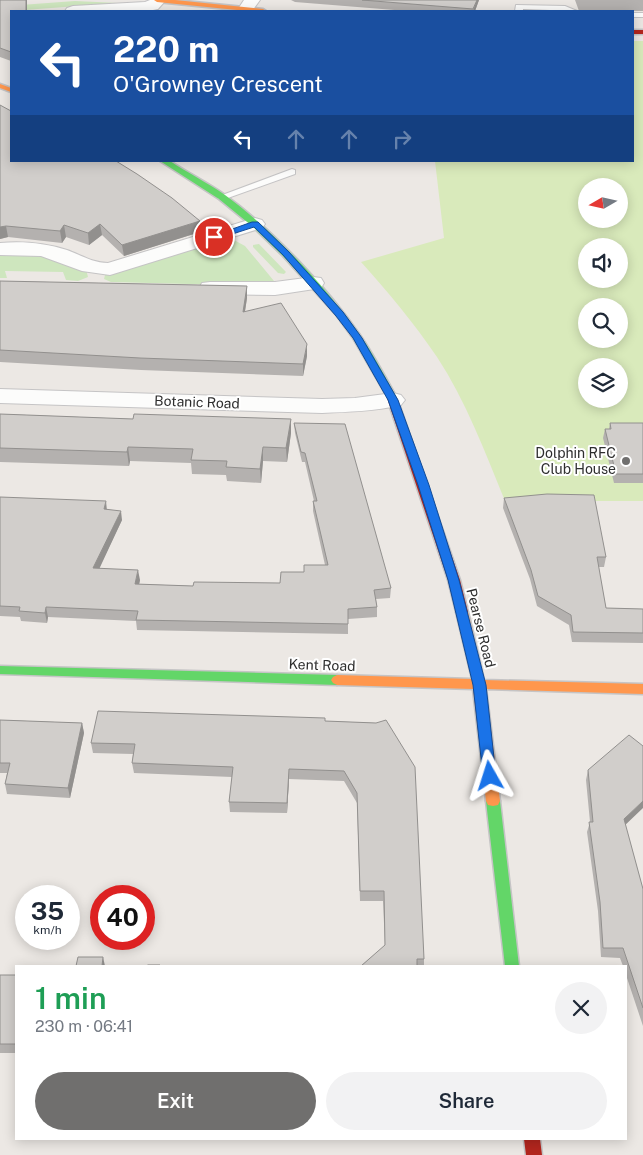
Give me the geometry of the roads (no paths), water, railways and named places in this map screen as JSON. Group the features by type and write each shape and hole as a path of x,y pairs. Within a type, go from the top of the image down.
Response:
{"street":[{"path":"91,10 153,6 157,0 256,9"},
{"name":"Pearse Road","path":"166,162 222,197 255,224 313,284 357,338 393,400 454,580 480,685 512,965"},
{"path":"90,279 122,266 255,224"},
{"path":"0,249 42,249 90,279 124,285"},
{"path":"191,287 268,290 297,288 313,284"},
{"name":"Botanic Road","path":"0,396 322,406 355,405 393,400"},
{"name":"Kent Road","path":"0,670 643,689"},
{"path":"532,1140 534,1155"}],"lane":[{"path":"519,10 519,7 565,8 570,10"},
{"path":"222,197 292,172"}],"place":[{"name":"Dolphin RFC Club House","path":"626,461"}]}
